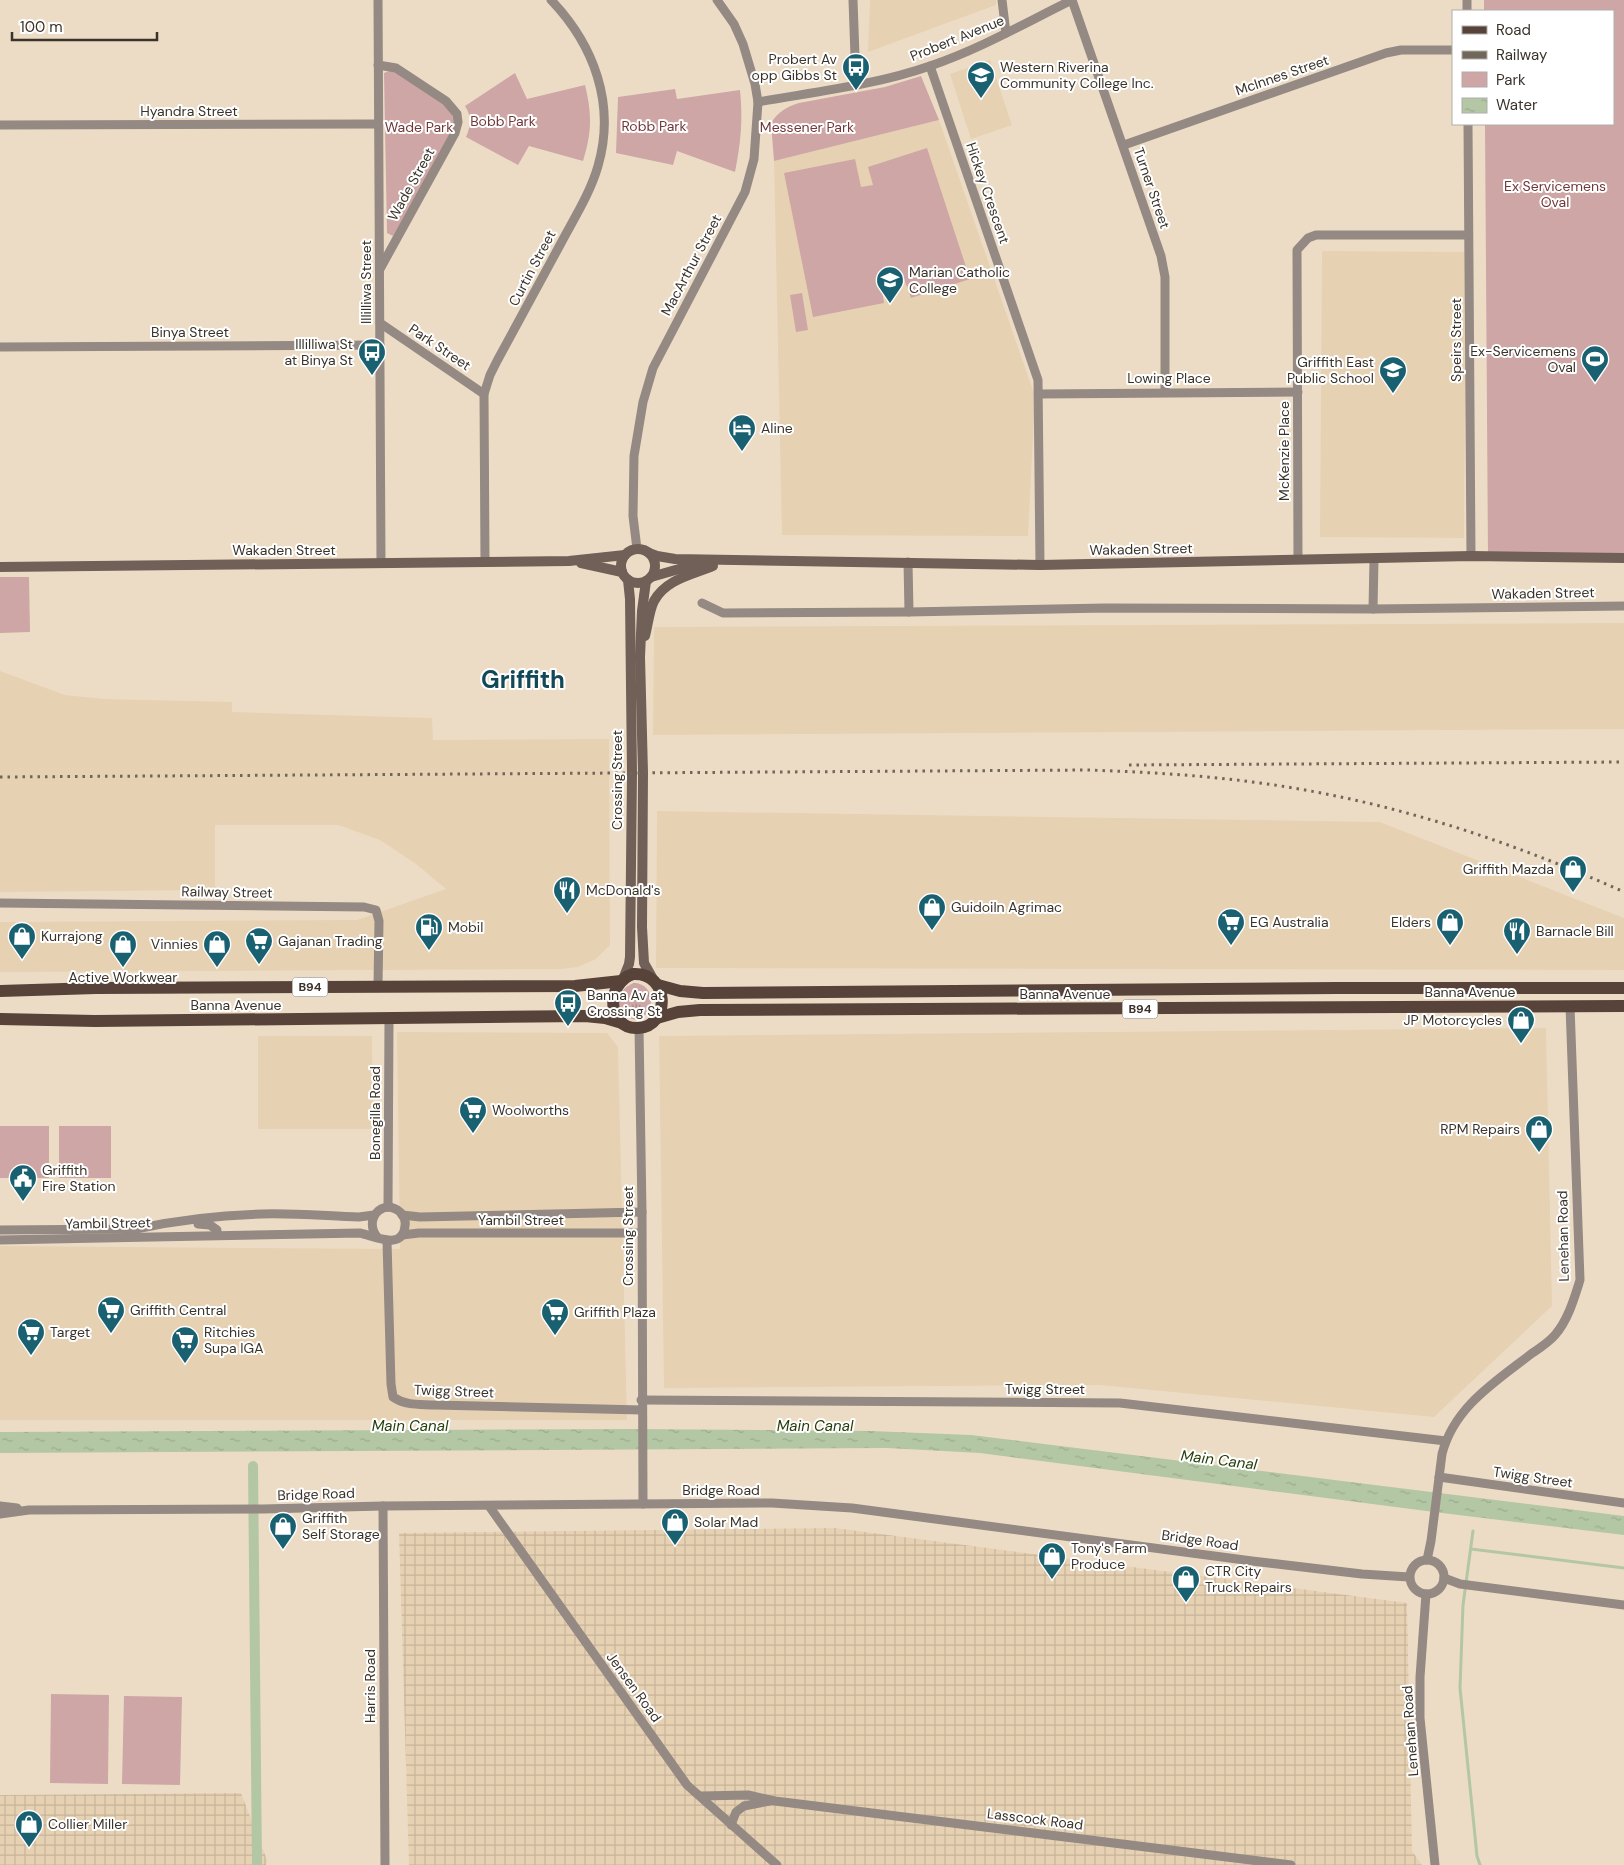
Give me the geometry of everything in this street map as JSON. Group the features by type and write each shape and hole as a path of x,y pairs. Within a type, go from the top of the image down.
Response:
{"main road":[{"path":"637,549 650,553 655,562 655,568 649,579 637,583 625,576 621,565 625,555 637,549"},
{"name":"Wakaden Street","path":"650,553 675,560 1040,565 1471,556 1624,558"},
{"name":"Wakaden Street","path":"0,566 568,561 625,555"},
{"name":"Wakaden Street","path":"568,561 625,576"},
{"name":"Wakaden Street","path":"649,579 680,569 745,562"},
{"name":"Crossing Street","path":"640,657 654,602 663,590 673,581 713,566"},
{"name":"Crossing Street","path":"622,980 629,964 632,768 630,599 625,576"},
{"name":"Crossing Street","path":"649,579 642,611 640,657 643,773 642,948 644,963 656,982"},
{"name":"B94","path":"622,980 639,974 656,982"},
{"path":"622,980 616,989 614,1004 617,1018 632,1028 638,1028"},
{"name":"Banna Avenue","path":"0,991 96,988 576,986 622,980"},
{"path":"656,982 662,1002 657,1018"},
{"name":"Banna Avenue","path":"656,982 680,991 703,993 1624,988"},
{"path":"1569,987 1570,1006"},
{"name":"Banna Avenue","path":"657,1018 678,1012 700,1010 1624,1006"},
{"name":"Banna Avenue","path":"0,1019 95,1021 585,1016 605,1018 622,1023"},
{"name":"B94","path":"638,1028 646,1027 657,1018"}],"street":[{"name":"Illilliwa Street","path":"378,0 381,563"},
{"name":"Curtin Street","path":"485,562 484,394 490,375 584,197 597,168 603,143 604,119 601,92 595,68 586,48 570,22 550,0"},
{"name":"MacArthur Street","path":"637,549 633,516 634,456 643,402 653,368 745,192 754,159 758,102 755,84 743,44 734,24 717,0"},
{"path":"853,0 856,84"},
{"path":"1002,0 1006,33"},
{"name":"Probert Avenue","path":"758,102 856,84 930,66 987,43 1072,0"},
{"name":"Turner Street","path":"1072,0 1124,145 1161,256 1165,277 1165,391"},
{"name":"McInnes Street","path":"1124,145 1386,53 1401,50 1452,50"},
{"name":"Wade Street","path":"378,65 396,68 446,101 457,114 458,122 455,133 380,270"},
{"name":"Hickey Crescent","path":"930,66 1038,380 1040,394 1040,565"},
{"name":"Hyandra Street","path":"0,125 378,124"},
{"name":"Speirs Street","path":"1468,125 1471,556"},
{"name":"McKenzie Place","path":"1298,559 1297,250 1308,238 1316,235 1468,235"},
{"name":"Park Street","path":"380,324 484,394"},
{"name":"Binya Street","path":"0,347 380,345"},
{"name":"Lowing Place","path":"1040,394 1165,391 1298,392"},
{"path":"1373,609 1374,559"},
{"path":"908,562 909,612"},
{"name":"Wakaden Street","path":"702,603 723,612 1624,606"},
{"name":"Railway Street","path":"0,903 364,907 376,910 379,921 378,986"},
{"name":"Lenehan Road","path":"1427,1560 1446,1441 1458,1418 1484,1390 1546,1344 1556,1334 1567,1315 1580,1280 1570,1006"},
{"name":"Bonegilla Road","path":"388,1208 389,1019"},
{"name":"Crossing Street","path":"638,1028 642,1212 643,1504"},
{"path":"388,1208 398,1211 402,1215 405,1225 402,1235 397,1239 387,1241 378,1238 372,1230 372,1220 378,1211 388,1208"},
{"name":"Yambil Street","path":"402,1215 642,1212"},
{"name":"Yambil Street","path":"0,1230 136,1230 155,1225 213,1217 262,1214 359,1217 374,1215"},
{"name":"Yambil Street","path":"155,1225 210,1224 217,1230 217,1235"},
{"name":"Yambil Street","path":"0,1240 360,1233 378,1238"},
{"name":"Yambil Street","path":"402,1235 420,1233 641,1233"},
{"name":"Twigg Street","path":"387,1241 390,1384 393,1397 399,1401 408,1404 642,1410"},
{"name":"Twigg Street","path":"642,1400 1120,1403 1446,1441"},
{"name":"Twigg Street","path":"1439,1477 1624,1503"},
{"name":"Bridge Road","path":"0,1514 29,1510 772,1503 852,1508 1252,1561 1362,1574 1410,1577"},
{"name":"Bridge Road","path":"0,1506 29,1510"},
{"name":"Harris Road","path":"383,1506 384,1865"},
{"name":"Jensen Road","path":"489,1506 688,1785 777,1865"},
{"path":"1427,1560 1441,1568 1444,1578 1438,1590 1426,1594 1414,1589 1410,1583 1410,1577 1414,1566 1418,1562 1427,1560"},
{"path":"1444,1578 1460,1584 1624,1606"},
{"name":"Lenehan Road","path":"1426,1594 1420,1678 1420,1718 1435,1865"},
{"name":"Lasscock Road","path":"701,1796 748,1795 775,1800 1291,1865"},
{"name":"Lasscock Road","path":"731,1825 736,1812 744,1806 775,1800"}],"shaded area":[{"path":"870,0 996,0 996,5 868,52"},
{"name":"Western Riverina Community College Inc.","path":"990,60 1012,125 971,139 950,74"},
{"name":"Marian Catholic College","path":"939,120 1035,396 1028,536 782,535 774,161"},
{"name":"Griffith East Public School","path":"1322,251 1466,252 1464,538 1320,537"},
{"path":"1624,623 1624,729 653,735 654,627"},
{"path":"0,671 65,695 105,699 232,702 232,712 432,718 433,740 609,739 610,945 596,959 578,967 561,969 0,972 0,922 357,920 446,889 416,864 380,840 338,825 215,825 215,890 0,892"},
{"path":"657,811 1380,822 1624,918 1624,970 656,968"},
{"path":"1546,1028 1552,1306 1434,1417 1099,1385 664,1388 659,1036"},
{"path":"397,1032 607,1033 618,1047 627,1420 0,1420 0,1246 400,1249"},
{"path":"258,1036 372,1036 373,1129 258,1129"},
{"path":"835,1528 1407,1603 1412,1851 1422,1865 409,1865 399,1533"},
{"path":"241,1793 267,1860 266,1865 0,1865 0,1795"}],"green space":[{"name":"Ex Servicemens Oval","path":"1484,0 1624,0 1624,558 1488,557 1485,125 1614,125 1614,10 1484,10"},
{"name":"Wade Park","path":"392,70 447,105 452,112 455,133 393,236 387,233 384,73"},
{"name":"Bobb Park","path":"515,73 527,99 585,85 590,123 583,161 529,146 518,165 466,137 470,121 465,106"},
{"name":"Messener Park","path":"921,76 939,120 774,161 771,123 786,108 799,103 885,87"},
{"name":"Robb Park","path":"675,89 677,99 740,90 741,131 735,172 677,151 673,165 616,153 618,97"},
{"path":"927,148 970,279 911,298 903,276 881,284 884,303 813,317 784,173 855,159 861,187 873,185 868,167"},
{"path":"802,293 808,330 796,332 790,295"},
{"path":"0,577 29,577 30,632 0,633"},
{"path":"634,983 644,986 651,998 648,1013 637,1020 624,1014 619,1003 623,991 627,986"},
{"path":"0,1126 49,1126 49,1178 0,1178"},
{"path":"59,1126 111,1126 111,1178 59,1178"},
{"path":"51,1694 109,1695 108,1784 50,1783"},
{"path":"124,1696 182,1697 180,1785 122,1784"}],"water":[{"path":"631,1429 871,1431 971,1435 1624,1516 1624,1535 980,1453 887,1448 0,1453 0,1432"}],"waterway":[{"path":"253,1466 257,1865"},
{"path":"1473,1531 1463,1605 1460,1688 1477,1856 1480,1865"},
{"path":"1471,1549 1624,1568"}],"railway":[{"path":"1129,765 1624,762"},
{"path":"0,777 1087,770 1174,774 1238,780 1307,790 1400,811 1446,824 1536,855 1624,892"}],"place":[{"name":"Probert Av opp Gibbs St","path":"856,91"},
{"name":"Western Riverina Community College Inc.","path":"981,99"},
{"name":"Marian Catholic College","path":"890,304"},
{"name":"Illilliwa St at Binya St","path":"372,376"},
{"name":"Ex-Servicemens Oval","path":"1595,383"},
{"name":"Griffith East Public School","path":"1393,394"},
{"name":"Aline","path":"742,452"},
{"name":"Griffith Mazda","path":"1573,893"},
{"name":"McDonald's","path":"567,914"},
{"name":"Guidoiln Agrimac","path":"932,931"},
{"name":"EG Australia","path":"1231,946"},
{"name":"Elders","path":"1450,946"},
{"name":"Mobil","path":"429,951"},
{"name":"Barnacle Bill","path":"1517,955"},
{"name":"Kurrajong","path":"22,960"},
{"name":"Gajanan Trading","path":"259,965"},
{"name":"Active Workwear","path":"123,968"},
{"name":"Vinnies","path":"217,968"},
{"name":"Banna Av at Crossing St","path":"568,1027"},
{"name":"JP Motorcycles","path":"1521,1044"},
{"name":"Woolworths","path":"473,1134"},
{"name":"RPM Repairs","path":"1539,1153"},
{"name":"Griffith Fire Station","path":"23,1202"},
{"name":"Griffith Central","path":"111,1334"},
{"name":"Griffith Plaza","path":"555,1336"},
{"name":"Target","path":"31,1356"},
{"name":"Ritchies Supa IGA","path":"185,1364"},
{"name":"Solar Mad","path":"675,1546"},
{"name":"Griffith Self Storage","path":"283,1550"},
{"name":"Tony's Farm Produce","path":"1052,1580"},
{"name":"CTR City Truck Repairs","path":"1186,1603"},
{"name":"Collier Miller","path":"29,1848"}],"district":[{"name":"Griffith","path":"523,680"}],"water label":[{"name":"Main Canal","path":"410,1426"},
{"name":"Main Canal","path":"815,1426"},
{"name":"Main Canal","path":"1219,1460"}]}
